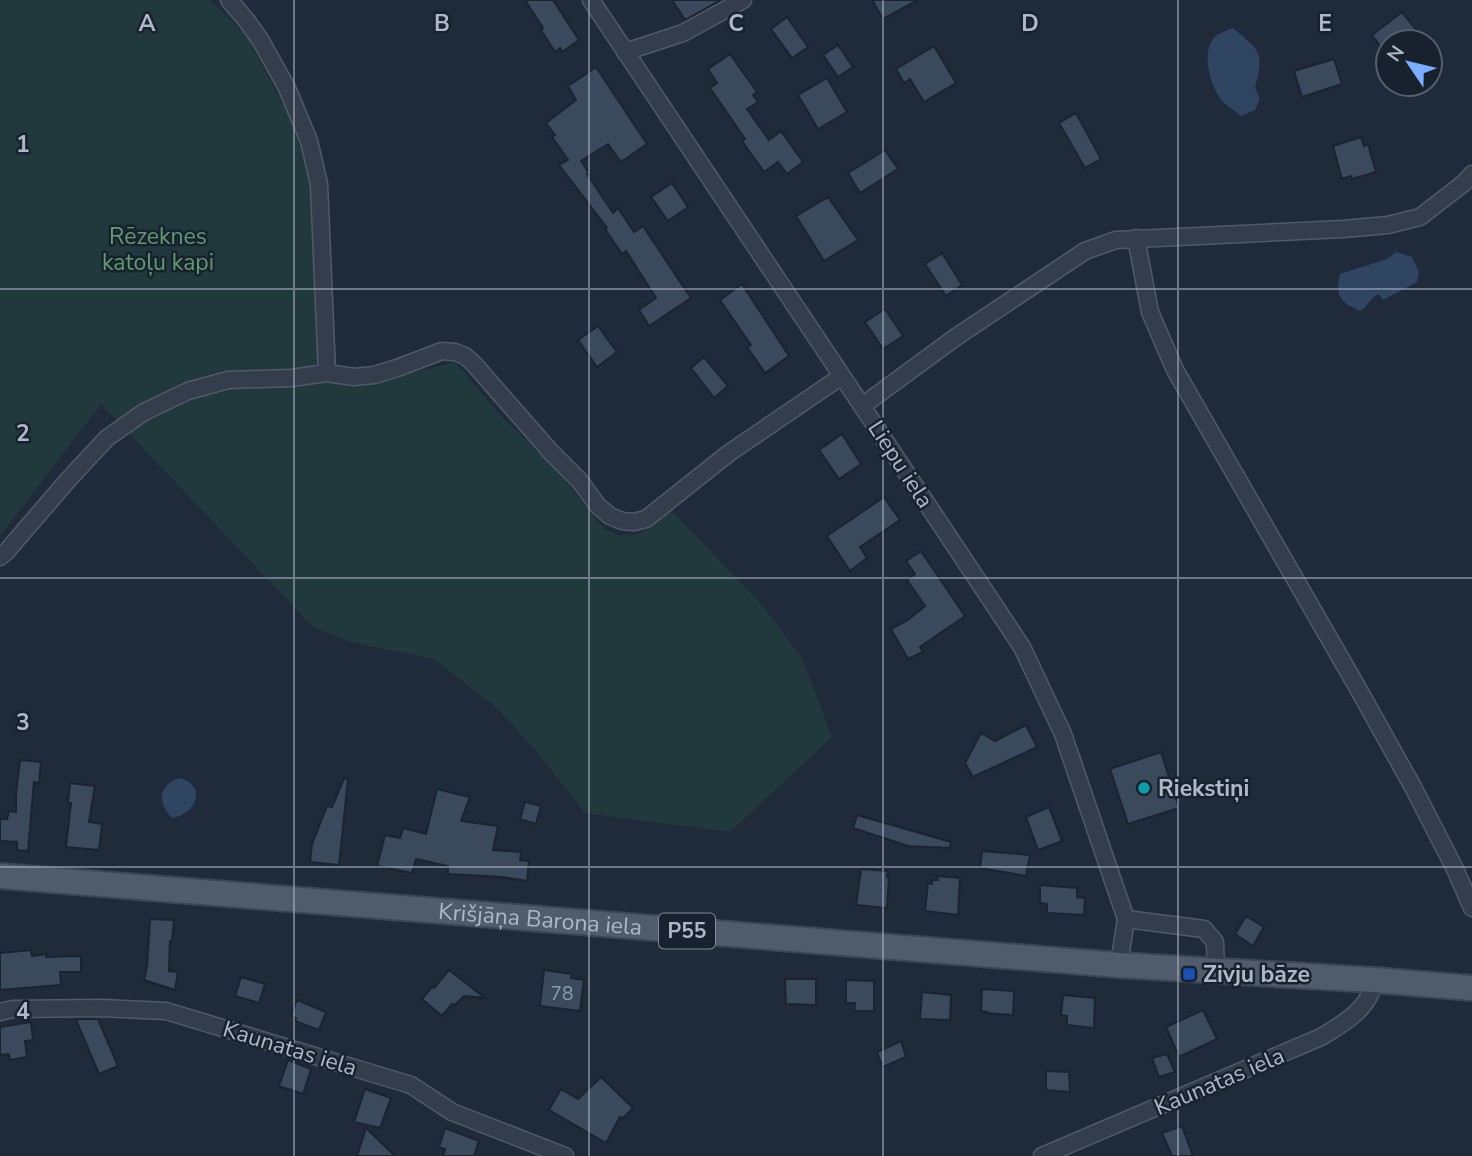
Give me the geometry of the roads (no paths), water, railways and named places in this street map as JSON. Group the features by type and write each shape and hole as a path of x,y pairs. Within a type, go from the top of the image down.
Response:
{"main road":[{"name":"Krišjāņa Barona iela","path":"0,876 1119,965 1374,980"},
{"name":"P55","path":"1374,980 1472,988"}],"street":[{"path":"229,0 261,41 287,88 309,141 319,184 327,373"},
{"name":"Liepu iela","path":"591,0 1022,648 1063,734 1126,919 1119,965"},
{"path":"625,52 683,33 744,0"},
{"path":"862,406 956,337 1085,251 1116,240 1136,238 1388,225 1419,217 1472,174"},
{"path":"1136,238 1150,312 1174,370 1381,730 1455,869 1472,908"},
{"path":"0,557 107,438 144,412 188,391 228,380 291,378 327,373 354,377 397,368 442,351 455,352 474,364 579,480 598,506 610,516 634,522 646,519 729,453 842,376"},
{"path":"1126,919 1204,929 1215,942 1216,970"},
{"name":"Kaunatas iela","path":"1042,1156 1321,1037 1344,1023 1362,1006 1370,996 1374,980"},
{"name":"Kaunatas iela","path":"0,1012 13,1009 166,1010 411,1085 452,1112 565,1156"}],"water":[{"path":"1233,28 1250,42 1259,59 1255,88 1260,99 1255,110 1241,116 1218,95 1208,68 1212,41 1217,35"},
{"path":"1396,252 1412,257 1419,272 1417,282 1383,300 1379,294 1360,311 1348,305 1339,293 1340,274 1387,259"},
{"path":"179,778 194,787 195,800 187,811 172,818 164,807 162,795 172,781"}],"place":[{"name":"Riekstiņi","path":"1144,788"},
{"name":"Zivju bāze","path":"1189,974"}],"park label":[{"name":"Rēzeknes katoļu kapi","path":"158,249"}]}
